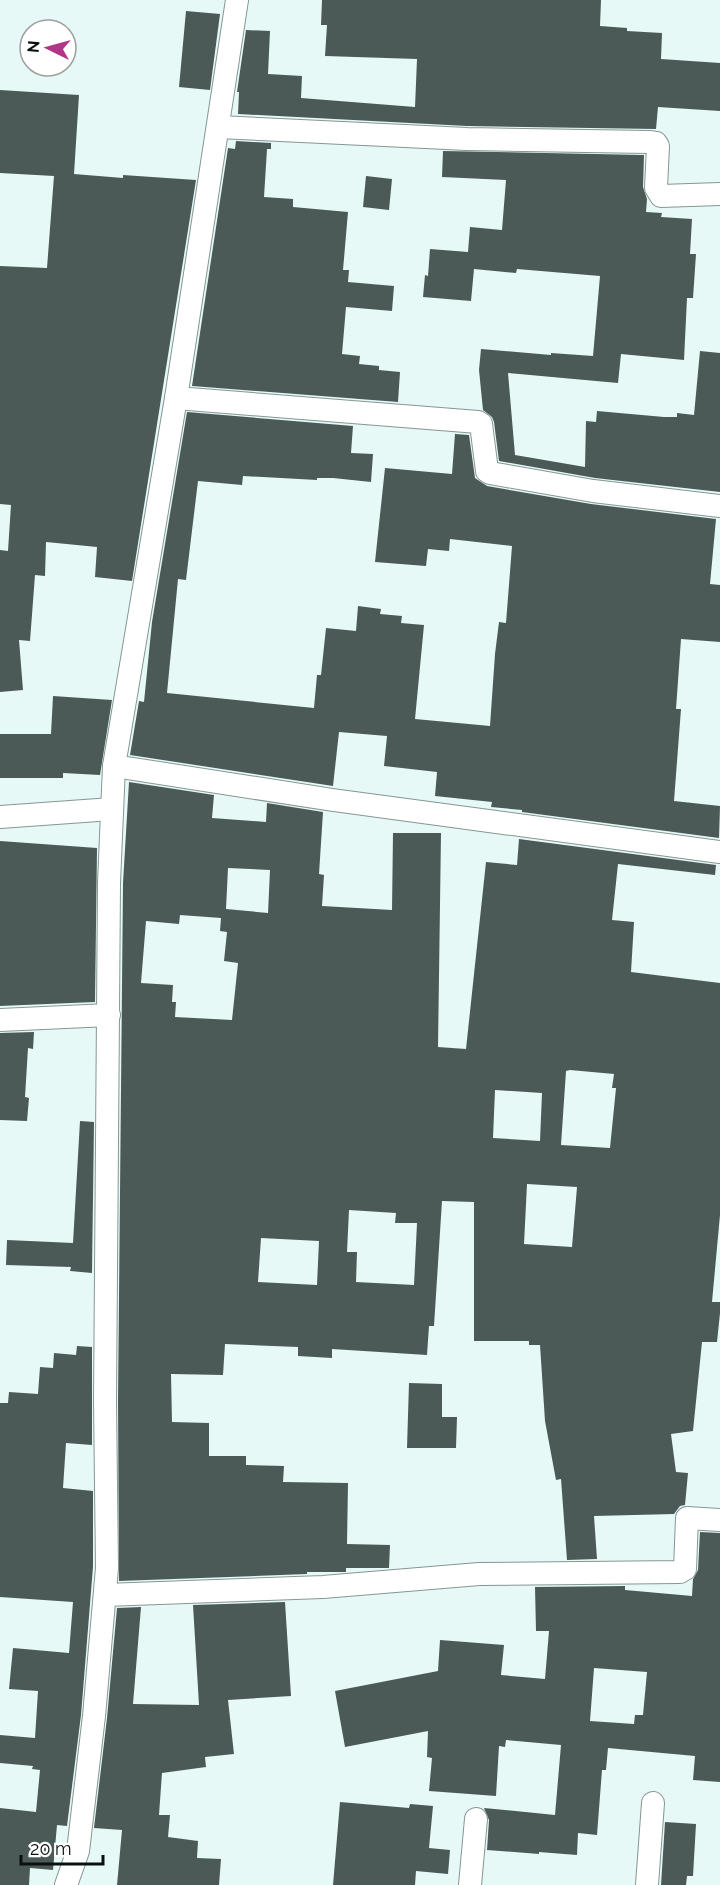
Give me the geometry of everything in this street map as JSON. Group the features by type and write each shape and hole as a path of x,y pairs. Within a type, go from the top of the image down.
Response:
{"street":[{"path":"66,1885 78,1851 94,1716 107,1568 105,1389 109,883 114,766 176,398 237,0"},
{"path":"218,127 468,139 656,142 658,147 656,188 661,196 720,194"},
{"path":"176,398 478,422 482,424 490,473 593,491 720,506"},
{"path":"114,766 333,800 720,852"},
{"path":"0,817 112,809"},
{"path":"0,1020 109,1015"},
{"path":"105,1595 323,1587 479,1574 680,1572 685,1569 687,1518 720,1520"},
{"path":"647,1885 653,1803"},
{"path":"470,1885 476,1819"},
{"path":"55,1885 78,1851"}],"building":[{"path":"322,0 601,0 600,26 627,28 627,31 662,33 661,59 720,63 720,111 658,107 656,129 467,126 238,114 239,92 237,92 246,30 270,31 268,74 302,76 301,98 415,107 417,59 325,56 327,25 321,25"},
{"path":"186,11 220,14 210,90 179,87"},
{"path":"0,90 79,95 74,174 196,180 132,581 95,577 97,547 46,542 45,576 35,575 30,641 19,640 23,690 0,692 0,550 8,551 11,505 0,504 0,266 47,268 54,176 0,173"},
{"path":"236,141 271,143 271,149 267,149 264,197 293,199 293,207 348,212 343,270 349,270 348,282 394,286 392,311 346,307 342,354 360,356 359,364 379,366 379,370 400,372 398,402 192,386 228,148 235,149"},
{"path":"443,151 644,155 643,187 647,199 646,212 662,213 661,217 692,219 690,254 696,254 693,298 687,298 684,360 621,354 618,383 508,373 515,455 585,467 586,421 596,422 597,411 664,417 677,417 677,413 694,415 700,351 720,353 720,492 595,478 499,461 494,422 492,417 483,410 479,370 481,349 593,356 600,276 517,269 516,273 474,269 471,301 423,297 425,275 428,276 430,249 468,252 470,227 502,230 506,180 442,177"},
{"path":"366,176 392,179 389,210 363,207"},
{"path":"187,412 353,426 351,453 373,454 371,482 333,478 317,478 317,480 243,476 242,485 198,481 186,580 178,579 167,693 314,708 317,675 321,675 326,628 356,631 358,606 381,609 380,614 402,616 401,623 424,625 415,719 490,726 495,654 499,622 506,623 512,546 450,539 449,551 428,549 426,566 375,562 385,468 452,474 455,434 469,435 475,478 487,486 591,504 716,519 710,584 720,585 720,642 681,639 676,709 681,709 674,801 720,806 719,838 522,812 522,810 491,807 492,802 435,796 437,772 384,766 387,736 339,732 333,786 130,755 139,701 144,702 152,622"},
{"path":"53,696 112,700 100,775 63,773 63,778 0,778 0,734 51,734"},
{"path":"129,782 214,795 212,818 266,822 267,803 323,812 319,874 324,875 322,906 392,910 393,833 441,833 438,1047 466,1049 486,862 517,865 519,839 716,865 715,875 618,864 612,920 634,922 631,972 720,983 720,1215 712,1302 720,1302 720,1313 717,1342 702,1342 693,1431 671,1434 676,1472 688,1473 685,1505 680,1506 674,1514 594,1516 597,1559 567,1560 561,1479 556,1480 545,1421 540,1345 529,1345 529,1341 474,1341 474,1202 442,1201 434,1326 429,1326 427,1355 332,1349 332,1358 298,1356 298,1347 225,1344 223,1375 171,1374 172,1422 209,1423 209,1456 246,1456 246,1465 284,1466 283,1482 348,1483 347,1544 390,1545 389,1568 346,1568 346,1572 119,1581 118,1401 123,883","holes":["228,868 270,870 268,913 226,909","180,915 221,918 220,931 227,932 224,961 238,963 232,1020 175,1017 176,1002 172,1002 173,985 141,983 146,921 179,924","566,1071 614,1074 612,1088 616,1088 610,1148 561,1145","495,1090 542,1093 540,1141 493,1138","527,1184 577,1187 572,1247 524,1244","349,1210 396,1213 395,1223 417,1223 414,1285 356,1282 357,1252 347,1252","261,1238 319,1241 317,1285 258,1282"]},
{"path":"0,841 97,848 95,1002 0,1006"},
{"path":"34,1032 33,1049 28,1048 25,1097 29,1098 27,1121 0,1120 0,1033"},
{"path":"80,1121 94,1122 92,1273 70,1271 71,1267 6,1265 7,1240 73,1243"},
{"path":"77,1346 92,1347 92,1445 66,1443 63,1488 93,1491 93,1567 81,1715 67,1826 57,1825 53,1870 30,1868 29,1885 0,1885 0,1808 36,1812 40,1770 32,1769 33,1766 0,1763 0,1735 35,1738 38,1691 9,1689 13,1648 69,1653 73,1602 0,1597 0,1403 8,1403 9,1392 38,1394 40,1367 53,1368 54,1353 76,1355"},
{"path":"409,1383 442,1384 442,1417 457,1417 456,1448 407,1448"},
{"path":"700,1532 720,1533 720,1782 693,1780 695,1756 608,1748 606,1770 602,1770 597,1835 578,1833 577,1855 487,1850 489,1820 484,1808 555,1815 561,1745 506,1740 505,1747 499,1746 496,1796 429,1791 432,1758 427,1757 428,1731 345,1747 335,1691 438,1671 440,1640 504,1645 501,1675 545,1679 549,1631 536,1631 535,1587 625,1586 625,1590 692,1596 693,1579 698,1570","holes":["594,1668 647,1672 643,1715 635,1715 634,1724 590,1721"]},
{"path":"285,1602 291,1696 228,1700 234,1754 205,1757 206,1767 162,1773 159,1815 170,1815 168,1837 198,1841 197,1858 221,1859 219,1885 117,1885 122,1830 94,1828 117,1608 141,1607 133,1704 199,1705 193,1605"},
{"path":"340,1802 409,1808 410,1804 433,1806 429,1848 450,1850 448,1874 416,1871 415,1885 333,1885"},
{"path":"665,1822 696,1824 693,1876 687,1876 686,1885 661,1885"}]}
